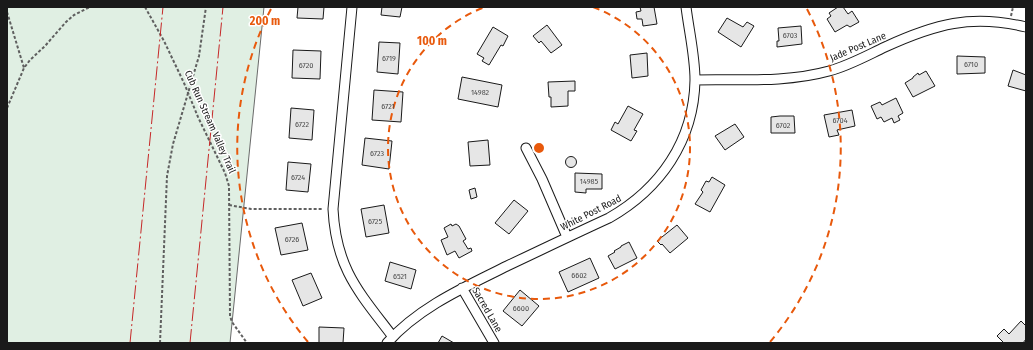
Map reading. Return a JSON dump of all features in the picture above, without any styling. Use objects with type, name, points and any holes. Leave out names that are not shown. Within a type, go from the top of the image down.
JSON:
[{"type":"street","name":"White Post Road","points":[[352,7],[333,209],[335,236],[338,250],[348,275],[390,340],[423,312],[462,288],[609,218],[624,209],[644,193],[661,175],[674,156],[684,135],[693,100],[695,80],[686,7]]},
{"type":"street","name":"Jade Post Lane","points":[[695,80],[781,78],[815,75],[846,65],[908,37],[930,29],[960,22],[994,21],[1026,27]]},
{"type":"street","points":[[526,148],[542,178],[567,237]]},
{"type":"street","name":"Sacred Lane","points":[[462,288],[494,343]]},
{"type":"path","points":[[7,108],[24,68],[30,60],[45,46],[66,22],[74,15],[90,7]]},
{"type":"path","name":"Cub Run Stream Valley Trail","points":[[144,7],[164,41],[184,83],[188,96],[225,173],[229,186],[230,316],[232,322],[247,343]]},
{"type":"path","points":[[160,343],[167,176],[173,144],[199,56],[206,7]]},
{"type":"path","points":[[7,12],[24,68]]},
{"type":"path","points":[[229,205],[251,209],[333,209]]},
{"type":"green space","points":[[7,7],[264,7],[230,343],[7,343]]},
{"type":"building","points":[[298,7],[324,7],[323,19],[297,18]]},
{"type":"building","points":[[382,7],[402,7],[400,17],[381,15]]},
{"type":"building","points":[[640,7],[654,7],[657,24],[643,26],[642,19],[637,19],[636,12],[641,11]]},
{"type":"building","points":[[838,7],[843,7],[848,14],[852,11],[859,22],[850,27],[847,25],[835,32],[827,19],[831,16],[829,13]]},
{"type":"building","points":[[727,18],[743,27],[747,22],[754,26],[741,47],[718,32]]},
{"type":"building","points":[[547,25],[562,45],[551,53],[541,41],[539,43],[533,36]]},
{"type":"building","points":[[801,26],[802,44],[777,47],[777,41],[779,41],[778,28]]},
{"type":"building","points":[[493,27],[508,36],[503,46],[501,45],[489,65],[482,61],[484,58],[477,54]]},
{"type":"building","points":[[379,42],[400,43],[398,74],[377,72]]},
{"type":"building","points":[[293,50],[321,51],[320,79],[292,78]]},
{"type":"building","points":[[647,53],[648,76],[632,78],[630,55]]},
{"type":"building","points":[[957,56],[985,57],[985,73],[957,74]]},
{"type":"building","points":[[1013,70],[1026,75],[1026,91],[1008,86]]},
{"type":"building","points":[[926,71],[935,86],[913,97],[905,83],[918,73],[919,75]]},
{"type":"building","points":[[462,77],[502,85],[498,107],[458,99]]},
{"type":"building","points":[[575,81],[575,91],[568,91],[568,106],[551,107],[548,82]]},
{"type":"building","points":[[374,90],[403,92],[401,122],[372,120]]},
{"type":"building","points":[[896,98],[903,113],[898,116],[900,120],[894,123],[892,118],[884,122],[881,117],[877,119],[871,106],[880,102],[882,105]]},
{"type":"building","points":[[628,106],[643,114],[634,130],[637,131],[631,141],[611,130],[615,122],[618,124]]},
{"type":"building","points":[[291,108],[314,110],[312,140],[289,138]]},
{"type":"building","points":[[852,110],[855,126],[837,130],[839,135],[829,137],[824,115]]},
{"type":"building","points":[[794,116],[795,133],[771,133],[771,117]]},
{"type":"building","points":[[735,124],[744,137],[725,150],[715,136]]},
{"type":"building","points":[[365,138],[392,141],[389,169],[362,165]]},
{"type":"building","points":[[488,140],[490,165],[470,166],[468,142]]},
{"type":"building","points":[[569,157],[573,157],[575,158],[575,166],[569,167],[566,164],[566,160]]},
{"type":"building","points":[[288,162],[311,164],[308,192],[286,190]]},
{"type":"building","points":[[575,173],[602,174],[602,189],[586,189],[586,193],[575,192]]},
{"type":"building","points":[[712,177],[725,185],[710,212],[695,204],[703,192],[701,190],[706,181],[709,182]]},
{"type":"building","points":[[475,188],[477,197],[471,199],[469,190]]},
{"type":"building","points":[[514,200],[528,211],[509,234],[495,223]]},
{"type":"building","points":[[384,205],[389,233],[366,237],[361,209]]},
{"type":"building","points":[[302,223],[308,250],[281,255],[275,228]]},
{"type":"building","points":[[451,224],[452,226],[456,224],[459,226],[466,239],[463,241],[468,249],[471,248],[472,251],[459,258],[455,251],[447,255],[441,240],[448,237],[444,228]]},
{"type":"building","points":[[677,225],[688,238],[670,253],[657,241]]},
{"type":"building","points":[[629,242],[637,258],[615,269],[608,256]]},
{"type":"building","points":[[590,258],[599,278],[568,292],[559,272]]},
{"type":"building","points":[[390,262],[416,270],[411,289],[385,281]]},
{"type":"building","points":[[311,273],[322,298],[303,306],[292,280]]},
{"type":"building","points":[[520,290],[539,306],[522,326],[503,311]]},
{"type":"building","points":[[1021,321],[1026,326],[1026,339],[1023,343],[1004,343],[997,336],[1004,329],[1009,334]]},
{"type":"building","points":[[319,327],[344,328],[343,343],[319,343]]},
{"type":"building","points":[[442,336],[454,343],[438,343]]},
{"type":"power","points":[[130,343],[163,7]]},
{"type":"power","points":[[190,343],[223,7]]}]
